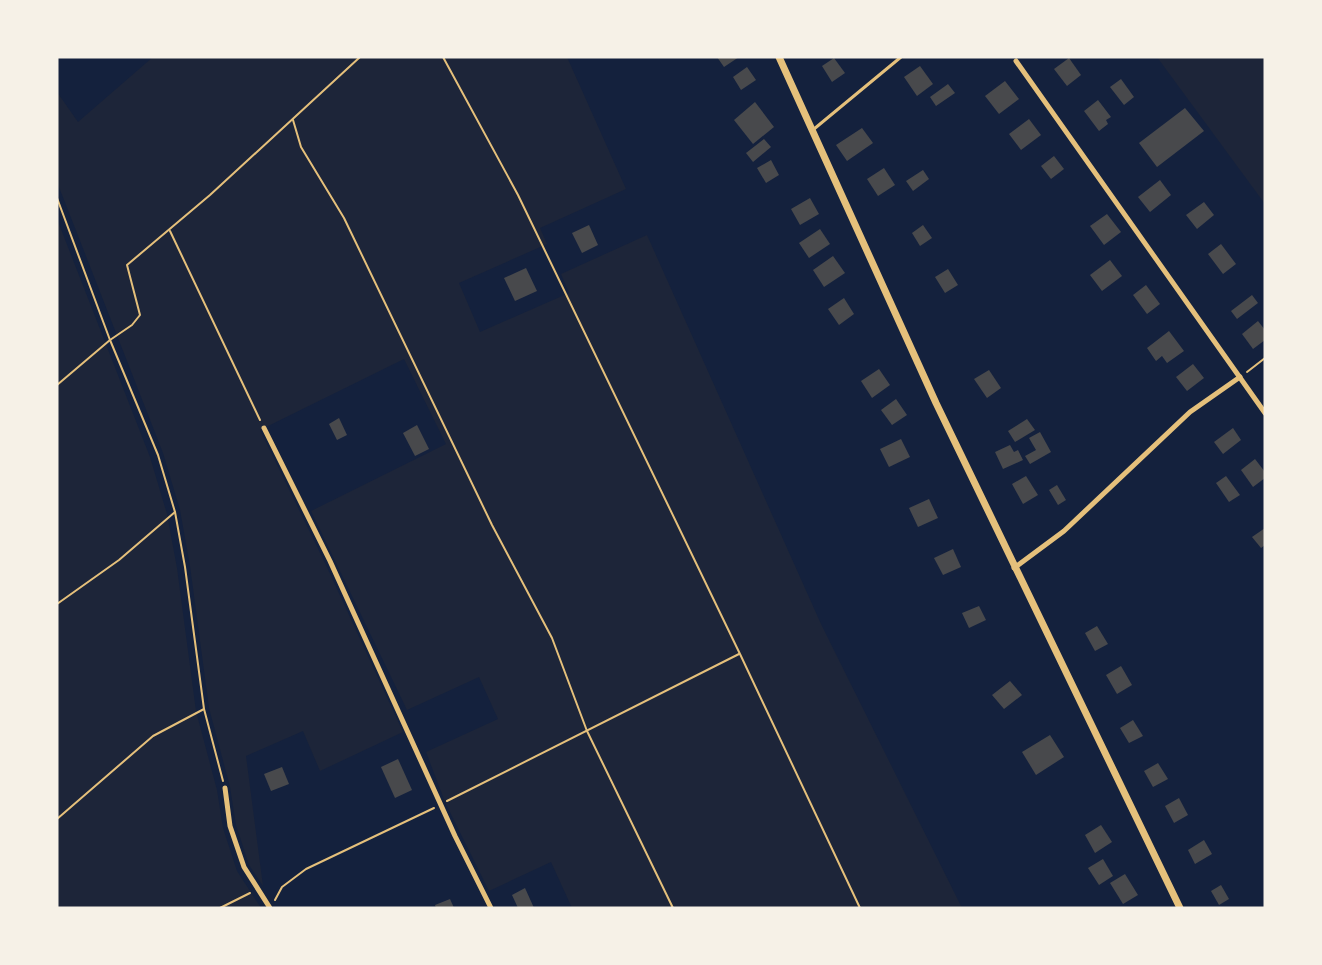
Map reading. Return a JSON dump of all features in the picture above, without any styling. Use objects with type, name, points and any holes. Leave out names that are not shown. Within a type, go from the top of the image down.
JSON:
[{"type":"street","points":[[779,57],[936,403],[1180,908]]},
{"type":"street","points":[[1016,61],[1265,413]]},
{"type":"street","points":[[1014,568],[1064,531],[1190,412],[1240,377]]},
{"type":"street","points":[[264,428],[330,561],[491,908]]},
{"type":"street","points":[[225,788],[230,826],[244,867],[271,908]]},
{"type":"lane","points":[[813,130],[900,57]]},
{"type":"path","points":[[57,385],[110,340],[132,325],[140,315],[127,265],[170,231],[360,57]]},
{"type":"path","points":[[443,57],[518,195],[860,908]]},
{"type":"path","points":[[292,120],[301,147],[344,218],[492,525],[552,638],[587,731],[673,908]]},
{"type":"path","points":[[57,198],[110,340],[158,455],[175,512],[185,567],[204,709],[225,788]]},
{"type":"path","points":[[170,231],[264,428]]},
{"type":"path","points":[[1240,377],[1265,358]]},
{"type":"path","points":[[57,604],[119,560],[175,512]]},
{"type":"path","points":[[271,908],[282,887],[306,869],[740,654]]},
{"type":"path","points":[[57,819],[153,736],[204,709]]},
{"type":"path","points":[[220,908],[258,889]]},
{"type":"shaded area","points":[[153,57],[567,57],[626,189],[540,228],[547,244],[459,283],[480,332],[569,293],[561,274],[647,235],[821,624],[962,908],[572,908],[551,862],[489,891],[445,802],[426,752],[498,719],[479,677],[407,710],[311,511],[446,444],[404,359],[260,430],[325,563],[403,732],[320,771],[303,731],[246,756],[263,886],[249,865],[236,825],[230,787],[209,708],[180,510],[163,453],[57,182],[57,92],[78,122]]},
{"type":"shaded area","points":[[1157,57],[1265,57],[1265,204]]},
{"type":"shaded area","points":[[57,219],[150,457],[167,514],[177,568],[196,711],[217,790],[223,828],[237,871],[261,908],[57,908]]},
{"type":"building","points":[[717,57],[739,57],[724,67]]},
{"type":"building","points":[[834,58],[845,73],[832,82],[822,66]]},
{"type":"building","points":[[1069,58],[1081,75],[1067,86],[1054,69]]},
{"type":"building","points":[[920,66],[933,84],[917,96],[904,77]]},
{"type":"building","points":[[747,67],[756,80],[741,90],[733,77]]},
{"type":"building","points":[[1121,79],[1134,97],[1124,105],[1110,87]]},
{"type":"building","points":[[1005,81],[1019,99],[999,114],[985,96]]},
{"type":"building","points":[[948,84],[955,93],[936,106],[930,97]]},
{"type":"building","points":[[1098,100],[1111,117],[1106,120],[1108,124],[1099,131],[1084,111]]},
{"type":"building","points":[[755,102],[774,127],[753,144],[734,120]]},
{"type":"building","points":[[1185,108],[1204,131],[1157,167],[1139,143]]},
{"type":"building","points":[[1029,119],[1041,135],[1021,150],[1009,134]]},
{"type":"building","points":[[862,128],[873,143],[847,161],[836,145]]},
{"type":"building","points":[[764,139],[771,147],[753,162],[746,153]]},
{"type":"building","points":[[1054,156],[1064,169],[1051,179],[1041,166]]},
{"type":"building","points":[[771,160],[779,175],[766,183],[757,168]]},
{"type":"building","points":[[884,168],[895,185],[878,196],[867,179]]},
{"type":"building","points":[[923,170],[929,179],[913,191],[906,181]]},
{"type":"building","points":[[1160,180],[1171,195],[1150,212],[1138,197]]},
{"type":"building","points":[[810,198],[819,214],[800,225],[791,209]]},
{"type":"building","points":[[1204,202],[1214,215],[1197,229],[1186,215]]},
{"type":"building","points":[[1107,214],[1121,232],[1104,245],[1090,226]]},
{"type":"building","points":[[589,225],[598,245],[582,253],[572,233]]},
{"type":"building","points":[[923,225],[932,238],[920,246],[912,233]]},
{"type":"building","points":[[820,229],[830,244],[809,258],[799,243]]},
{"type":"building","points":[[1221,244],[1236,264],[1223,274],[1208,254]]},
{"type":"building","points":[[833,256],[845,273],[824,287],[813,270]]},
{"type":"building","points":[[1110,260],[1122,276],[1102,291],[1090,275]]},
{"type":"building","points":[[526,268],[537,291],[515,301],[504,278]]},
{"type":"building","points":[[948,269],[958,285],[945,293],[935,277]]},
{"type":"building","points":[[1146,285],[1160,304],[1147,314],[1133,295]]},
{"type":"building","points":[[1252,295],[1258,303],[1237,319],[1231,311]]},
{"type":"building","points":[[844,298],[854,314],[839,325],[828,309]]},
{"type":"building","points":[[1258,321],[1265,330],[1265,340],[1253,349],[1242,334]]},
{"type":"building","points":[[1169,331],[1184,351],[1167,363],[1162,356],[1156,361],[1147,348]]},
{"type":"building","points":[[1193,364],[1204,378],[1187,391],[1176,377]]},
{"type":"building","points":[[879,369],[890,385],[872,398],[861,381]]},
{"type":"building","points":[[989,370],[1001,388],[987,398],[974,379]]},
{"type":"building","points":[[896,399],[907,415],[892,425],[881,410]]},
{"type":"building","points":[[339,418],[347,435],[337,440],[329,424]]},
{"type":"building","points":[[1027,419],[1035,430],[1015,442],[1008,431]]},
{"type":"building","points":[[417,425],[429,449],[415,456],[403,433]]},
{"type":"building","points":[[1233,428],[1241,440],[1223,454],[1214,442]]},
{"type":"building","points":[[1040,432],[1051,452],[1030,464],[1025,456],[1036,450],[1029,438]]},
{"type":"building","points":[[901,439],[910,457],[889,467],[880,449]]},
{"type":"building","points":[[1010,445],[1014,452],[1018,450],[1023,460],[1003,469],[995,452]]},
{"type":"building","points":[[1255,459],[1265,472],[1265,478],[1253,487],[1241,470]]},
{"type":"building","points":[[1026,476],[1038,495],[1023,504],[1012,484]]},
{"type":"building","points":[[1226,476],[1240,495],[1229,502],[1216,483]]},
{"type":"building","points":[[1057,485],[1066,500],[1058,505],[1049,490]]},
{"type":"building","points":[[929,499],[938,518],[918,527],[909,508]]},
{"type":"building","points":[[1265,528],[1265,545],[1261,548],[1252,537]]},
{"type":"building","points":[[953,549],[961,567],[943,575],[934,558]]},
{"type":"building","points":[[979,606],[986,620],[969,628],[962,613]]},
{"type":"building","points":[[1097,626],[1108,644],[1095,651],[1085,633]]},
{"type":"building","points":[[1121,666],[1132,685],[1117,694],[1106,675]]},
{"type":"building","points":[[1010,681],[1022,695],[1004,709],[992,695]]},
{"type":"building","points":[[1133,720],[1143,736],[1129,743],[1120,728]]},
{"type":"building","points":[[1050,735],[1064,757],[1036,775],[1022,752]]},
{"type":"building","points":[[398,759],[412,790],[395,798],[381,767]]},
{"type":"building","points":[[1158,763],[1168,779],[1153,787],[1144,771]]},
{"type":"building","points":[[282,767],[289,784],[271,791],[264,774]]},
{"type":"building","points":[[1179,798],[1188,815],[1174,823],[1165,806]]},
{"type":"building","points":[[1101,825],[1112,842],[1095,853],[1085,835]]},
{"type":"building","points":[[1204,840],[1212,854],[1195,864],[1188,850]]},
{"type":"building","points":[[1103,859],[1113,876],[1099,885],[1088,868]]},
{"type":"building","points":[[1125,874],[1138,895],[1123,904],[1110,883]]},
{"type":"building","points":[[1221,885],[1229,899],[1219,905],[1211,891]]},
{"type":"building","points":[[525,888],[534,908],[518,908],[512,895]]},
{"type":"building","points":[[450,899],[454,908],[436,908],[435,905]]}]
